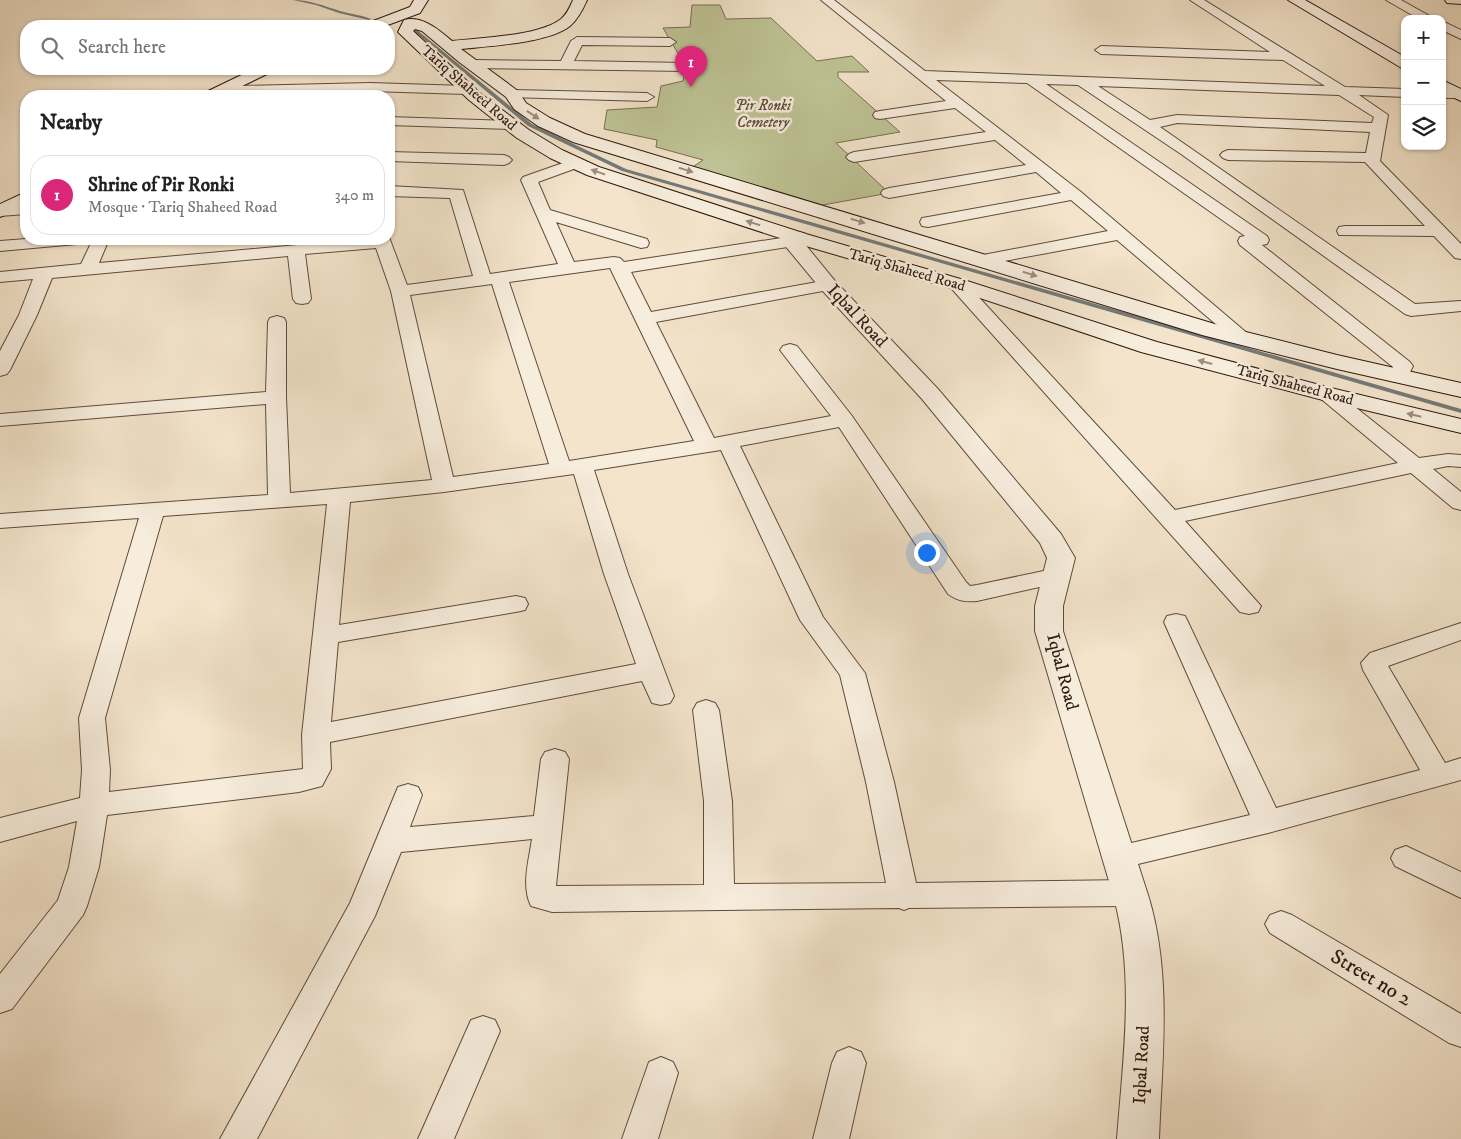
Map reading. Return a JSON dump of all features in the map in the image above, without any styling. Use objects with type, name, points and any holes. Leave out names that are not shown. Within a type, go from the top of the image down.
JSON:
[{"type":"main road","points":[[395,23],[406,21],[421,0]]},
{"type":"main road","points":[[449,46],[522,37],[545,32],[562,25],[573,16],[580,0]]},
{"type":"main road","points":[[1295,0],[1401,62]]},
{"type":"main road","points":[[1452,0],[1461,0]]},
{"type":"main road","name":"Tariq Shaheed Road","points":[[1461,390],[1245,339],[580,138],[544,122],[520,106],[512,94],[428,28],[406,21],[405,32],[466,90],[510,125],[556,154],[594,171],[799,238],[957,284],[1149,347],[1326,394],[1461,426]]},
{"type":"main road","points":[[222,90],[254,75]]},
{"type":"main road","points":[[238,90],[268,75]]},
{"type":"main road","points":[[0,208],[20,193]]},
{"type":"main road","points":[[0,208],[20,200]]},
{"type":"main road","points":[[799,238],[833,215]]},
{"type":"main road","name":"Iqbal Road","points":[[799,238],[794,244],[828,285],[930,394],[1052,540],[1061,558],[1049,606],[1049,631],[1117,857],[1130,893],[1141,941],[1144,1012],[1138,1139]]},
{"type":"street","points":[[827,0],[1076,196],[1245,339]]},
{"type":"street","points":[[1196,0],[1381,115],[1372,162],[1461,254]]},
{"type":"street","points":[[1392,0],[1421,15]]},
{"type":"street","points":[[1446,27],[1461,35]]},
{"type":"street","points":[[566,65],[577,41],[670,42]]},
{"type":"street","points":[[1100,50],[1286,56]]},
{"type":"street","points":[[472,64],[686,67]]},
{"type":"street","points":[[922,75],[1401,93]]},
{"type":"street","points":[[1030,80],[1261,240],[1246,241],[1403,366],[1399,376]]},
{"type":"street","points":[[1083,82],[1148,125],[1410,310],[1461,306]]},
{"type":"street","points":[[301,90],[370,87],[466,90]]},
{"type":"street","points":[[512,94],[647,97]]},
{"type":"street","points":[[880,115],[958,103]]},
{"type":"street","points":[[1148,125],[1177,119],[1378,128]]},
{"type":"street","points":[[395,121],[510,125]]},
{"type":"street","points":[[854,157],[998,135]]},
{"type":"street","points":[[1228,155],[1372,158]]},
{"type":"street","points":[[395,156],[504,160]]},
{"type":"street","points":[[568,268],[530,180],[577,163]]},
{"type":"street","points":[[889,192],[1039,167]]},
{"type":"street","points":[[395,190],[457,193],[491,279],[616,574],[661,696]]},
{"type":"street","points":[[928,222],[1076,196]]},
{"type":"street","points":[[0,208],[20,209]]},
{"type":"street","points":[[544,213],[641,243]]},
{"type":"street","points":[[1345,231],[1438,231]]},
{"type":"street","points":[[983,260],[1121,234]]},
{"type":"street","points":[[620,268],[799,238]]},
{"type":"street","points":[[0,246],[20,244]]},
{"type":"street","points":[[88,268],[98,245]]},
{"type":"street","points":[[0,276],[348,245]]},
{"type":"street","points":[[384,245],[400,291],[444,484]]},
{"type":"street","points":[[296,251],[302,299]]},
{"type":"street","points":[[400,291],[614,262],[620,268],[646,318],[718,444],[812,620],[852,673],[880,782],[904,896]]},
{"type":"street","points":[[2,361],[28,315],[45,272]]},
{"type":"street","points":[[957,284],[1249,606]]},
{"type":"street","points":[[646,318],[828,285]]},
{"type":"street","points":[[277,322],[278,500]]},
{"type":"street","points":[[790,350],[845,420],[958,588],[965,594],[1058,576]]},
{"type":"street","points":[[1326,394],[1461,503]]},
{"type":"street","points":[[0,420],[276,398]]},
{"type":"street","points":[[0,521],[339,496],[444,484],[571,468],[718,444],[845,420]]},
{"type":"street","points":[[1169,518],[1413,466],[1448,460],[1461,460]]},
{"type":"street","points":[[0,830],[94,804],[312,778],[317,769],[316,735],[339,496]]},
{"type":"street","points":[[0,999],[72,906],[84,867],[94,804],[96,770],[92,718],[153,510]]},
{"type":"street","points":[[327,635],[516,604]]},
{"type":"street","points":[[1176,622],[1268,822]]},
{"type":"street","points":[[1117,857],[1268,822],[1449,772],[1376,670],[1374,663],[1379,658],[1461,631]]},
{"type":"street","points":[[316,735],[652,670]]},
{"type":"street","points":[[706,710],[718,800],[718,898]]},
{"type":"street","points":[[555,759],[542,897],[552,899],[718,898],[1130,893]]},
{"type":"street","points":[[238,1139],[364,907],[408,795]]},
{"type":"street","points":[[389,841],[548,826]]},
{"type":"street","points":[[1406,858],[1461,886]]},
{"type":"street","name":"Street no 2","points":[[1281,924],[1461,1032]]},
{"type":"street","points":[[436,1139],[483,1031]]},
{"type":"street","points":[[831,1139],[849,1063]]},
{"type":"street","points":[[640,1139],[661,1072]]},
{"type":"green space","name":"Pir Ronki Cemetery","points":[[692,5],[720,5],[726,19],[771,18],[817,61],[852,56],[869,72],[838,72],[838,77],[900,132],[836,143],[889,193],[812,207],[688,170],[703,160],[656,147],[657,140],[604,129],[607,110],[657,107],[661,86],[683,81],[686,67],[663,28],[690,27]]},
{"type":"waterway","points":[[295,0],[317,4],[369,19]]},
{"type":"waterway","points":[[416,31],[530,125],[624,170],[1461,411]]},
{"type":"place","name":"Shrine of Pir Ronki","points":[[691,87]]}]
